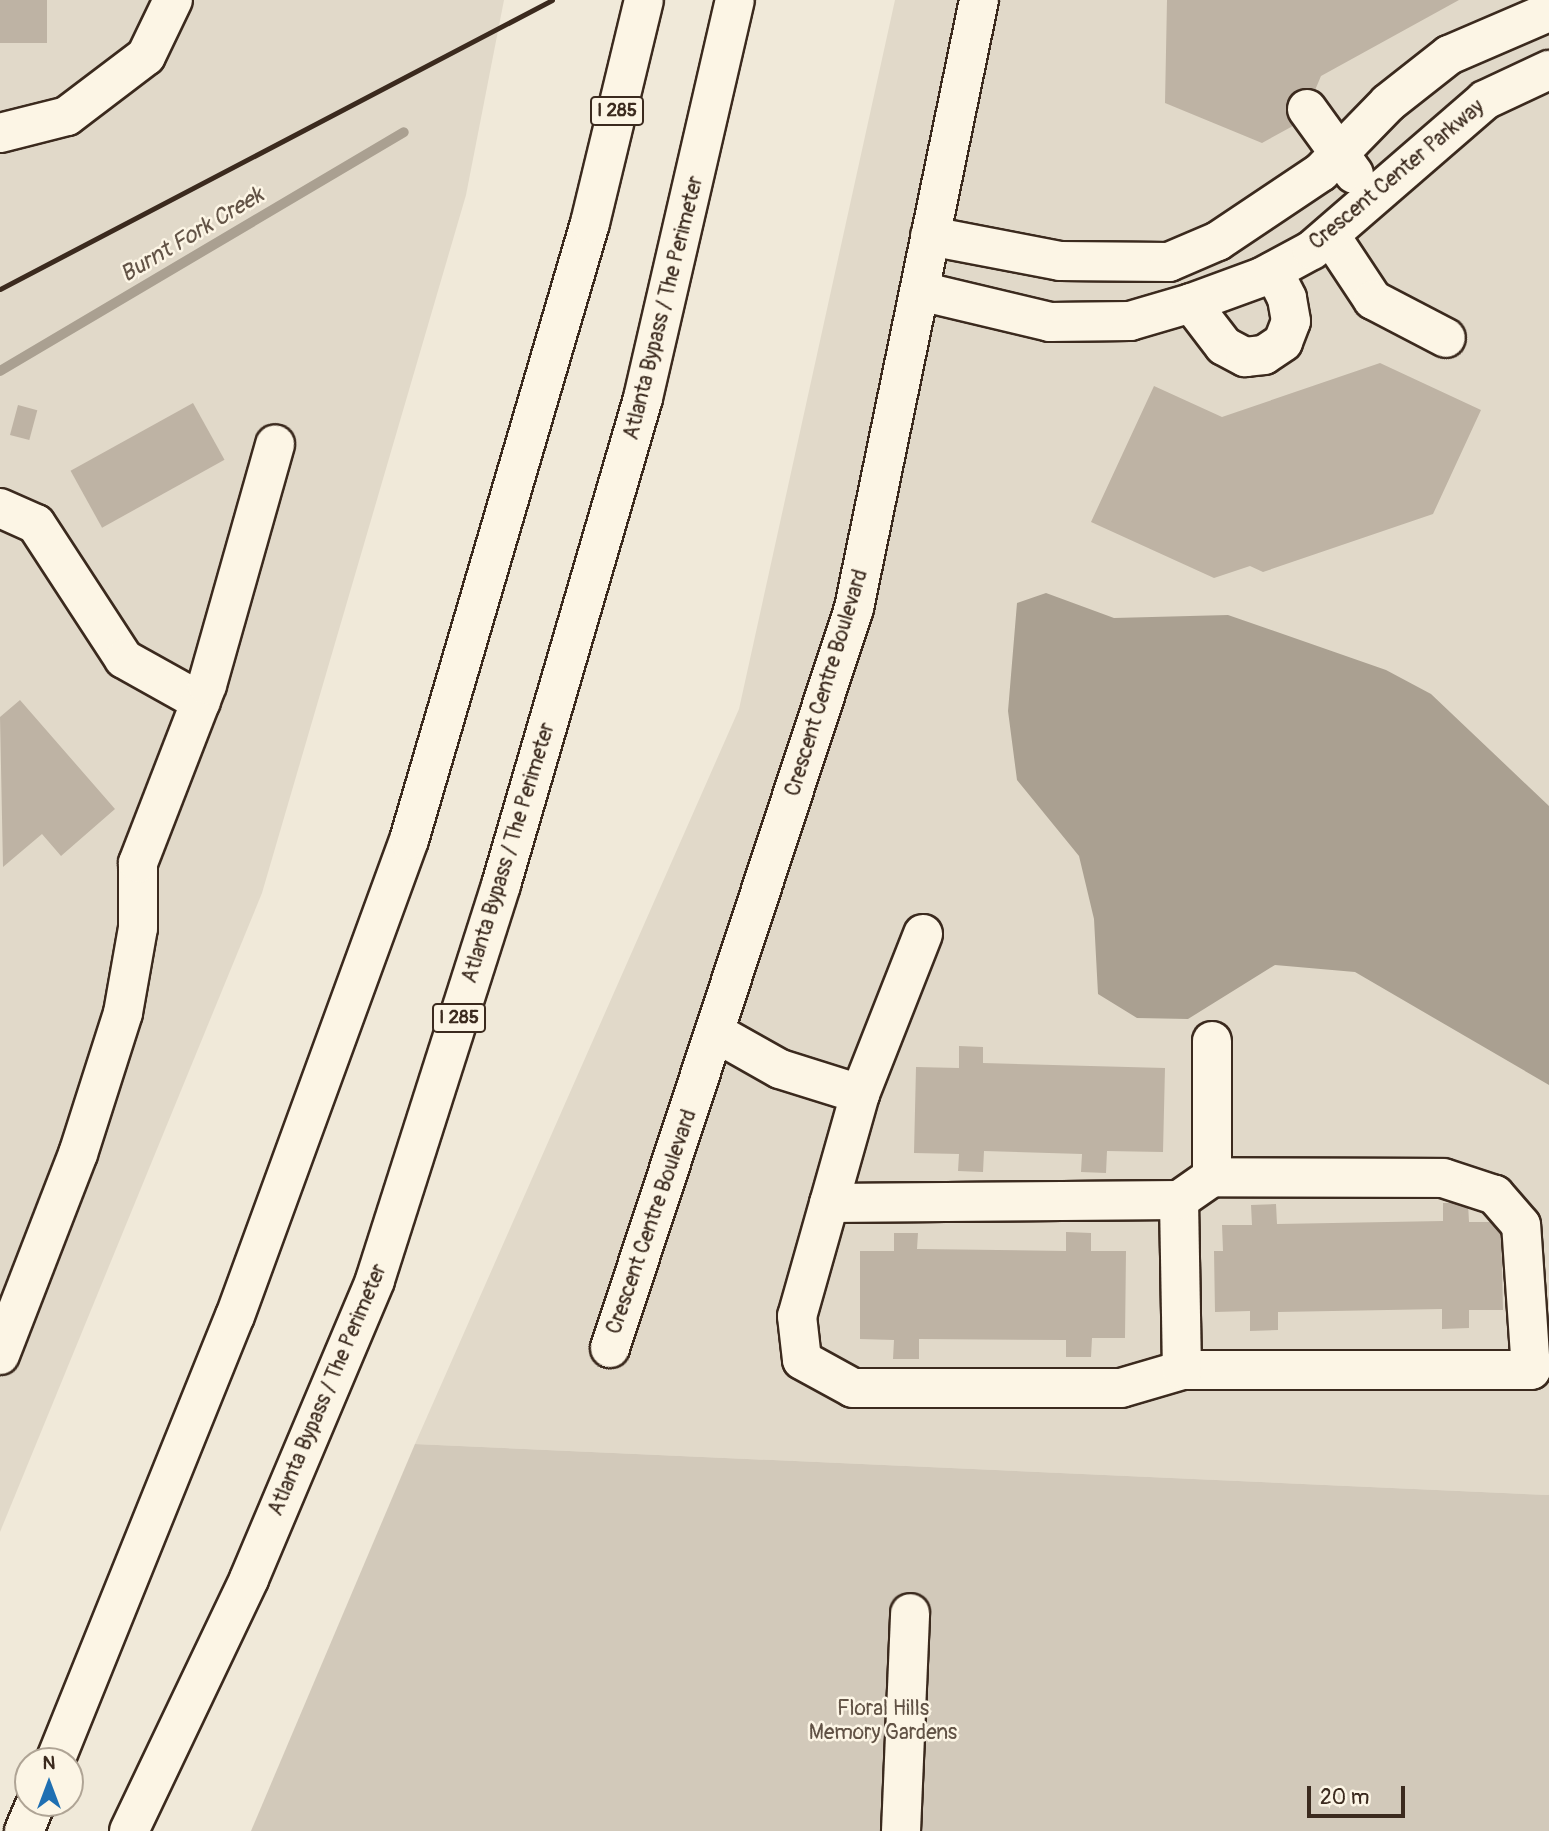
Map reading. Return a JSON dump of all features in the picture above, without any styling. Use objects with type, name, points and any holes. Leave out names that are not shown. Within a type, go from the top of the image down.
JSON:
[{"type":"main road","points":[[0,133],[67,116],[146,56],[173,0]]},
{"type":"main road","name":"I 285","points":[[61,1747],[236,1316],[409,840],[590,223],[644,0]]},
{"type":"main road","name":"Atlanta Bypass / The Perimeter","points":[[129,1831],[249,1579],[376,1280],[501,885],[643,398],[698,172],[735,0]]},
{"type":"main road","name":"Crescent Centre Boulevard","points":[[610,1348],[854,608],[979,0]]},
{"type":"main road","points":[[930,236],[1060,261],[1169,262],[1218,241],[1321,172],[1388,103],[1449,55],[1485,36],[1549,12]]},
{"type":"main road","name":"Crescent Center Parkway","points":[[920,291],[1050,322],[1130,321],[1191,303],[1273,271],[1330,235],[1485,100],[1549,70]]},
{"type":"main road","points":[[1307,109],[1373,197]]},
{"type":"main road","points":[[1330,235],[1373,300],[1447,338]]},
{"type":"main road","points":[[1191,303],[1224,346],[1245,357],[1264,355],[1283,342],[1291,321],[1287,298],[1273,271]]},
{"type":"main road","points":[[0,1355],[78,1154],[123,1013],[138,928],[138,863],[201,702],[275,444]]},
{"type":"main road","points":[[0,508],[36,524],[124,659],[201,702]]},
{"type":"main road","points":[[829,1203],[1179,1199],[1212,1177],[1443,1178],[1495,1195],[1521,1225],[1531,1370],[1182,1370],[1121,1388],[853,1388],[802,1360],[797,1316],[829,1203],[860,1094],[923,933]]},
{"type":"main road","points":[[716,1033],[780,1069],[860,1094]]},
{"type":"main road","points":[[1212,1041],[1212,1177]]},
{"type":"main road","points":[[1179,1199],[1182,1370]]},
{"type":"main road","points":[[901,1831],[910,1613]]},
{"type":"shaded area","points":[[0,0],[504,0],[466,195],[262,893],[0,1532]]},
{"type":"shaded area","points":[[895,0],[1549,0],[1549,1495],[415,1444],[739,709]]},
{"type":"shaded area","points":[[1046,593],[1114,618],[1228,615],[1386,670],[1431,694],[1549,806],[1549,1085],[1355,972],[1275,965],[1188,1019],[1137,1018],[1098,994],[1094,919],[1079,856],[1017,780],[1008,711],[1017,603]]},
{"type":"green space","name":"Floral Hills Memory Gardens","points":[[415,1444],[1549,1495],[1549,1831],[251,1831]]},
{"type":"building","points":[[0,0],[47,0],[47,43],[0,43]]},
{"type":"building","points":[[1167,0],[1459,0],[1321,76],[1302,121],[1262,143],[1165,103]]},
{"type":"building","points":[[1380,363],[1481,410],[1433,514],[1263,572],[1250,566],[1214,578],[1091,522],[1154,386],[1222,417]]},
{"type":"building","points":[[193,403],[225,460],[102,528],[71,471]]},
{"type":"building","points":[[18,405],[37,410],[29,440],[10,435]]},
{"type":"building","points":[[20,700],[115,809],[61,856],[42,834],[3,867],[0,717]]},
{"type":"building","points":[[959,1046],[983,1047],[983,1063],[1165,1068],[1163,1152],[1107,1151],[1106,1173],[1081,1172],[1082,1154],[984,1151],[983,1172],[958,1171],[959,1154],[914,1153],[916,1067],[959,1068]]},
{"type":"building","points":[[1443,1203],[1468,1203],[1469,1222],[1501,1222],[1503,1310],[1469,1310],[1469,1328],[1442,1329],[1442,1309],[1278,1312],[1278,1330],[1250,1331],[1250,1311],[1215,1312],[1214,1251],[1223,1251],[1222,1225],[1252,1225],[1251,1205],[1276,1204],[1277,1224],[1443,1221]]},
{"type":"building","points":[[1066,1232],[1091,1233],[1091,1251],[1126,1251],[1125,1338],[1092,1338],[1091,1357],[1066,1357],[1066,1340],[919,1339],[919,1359],[893,1359],[894,1340],[860,1339],[860,1251],[894,1251],[894,1233],[918,1233],[917,1249],[1066,1251]]},
{"type":"waterway","name":"Burnt Fork Creek","points":[[0,371],[404,132]]},
{"type":"railway","points":[[0,289],[552,0]]}]
